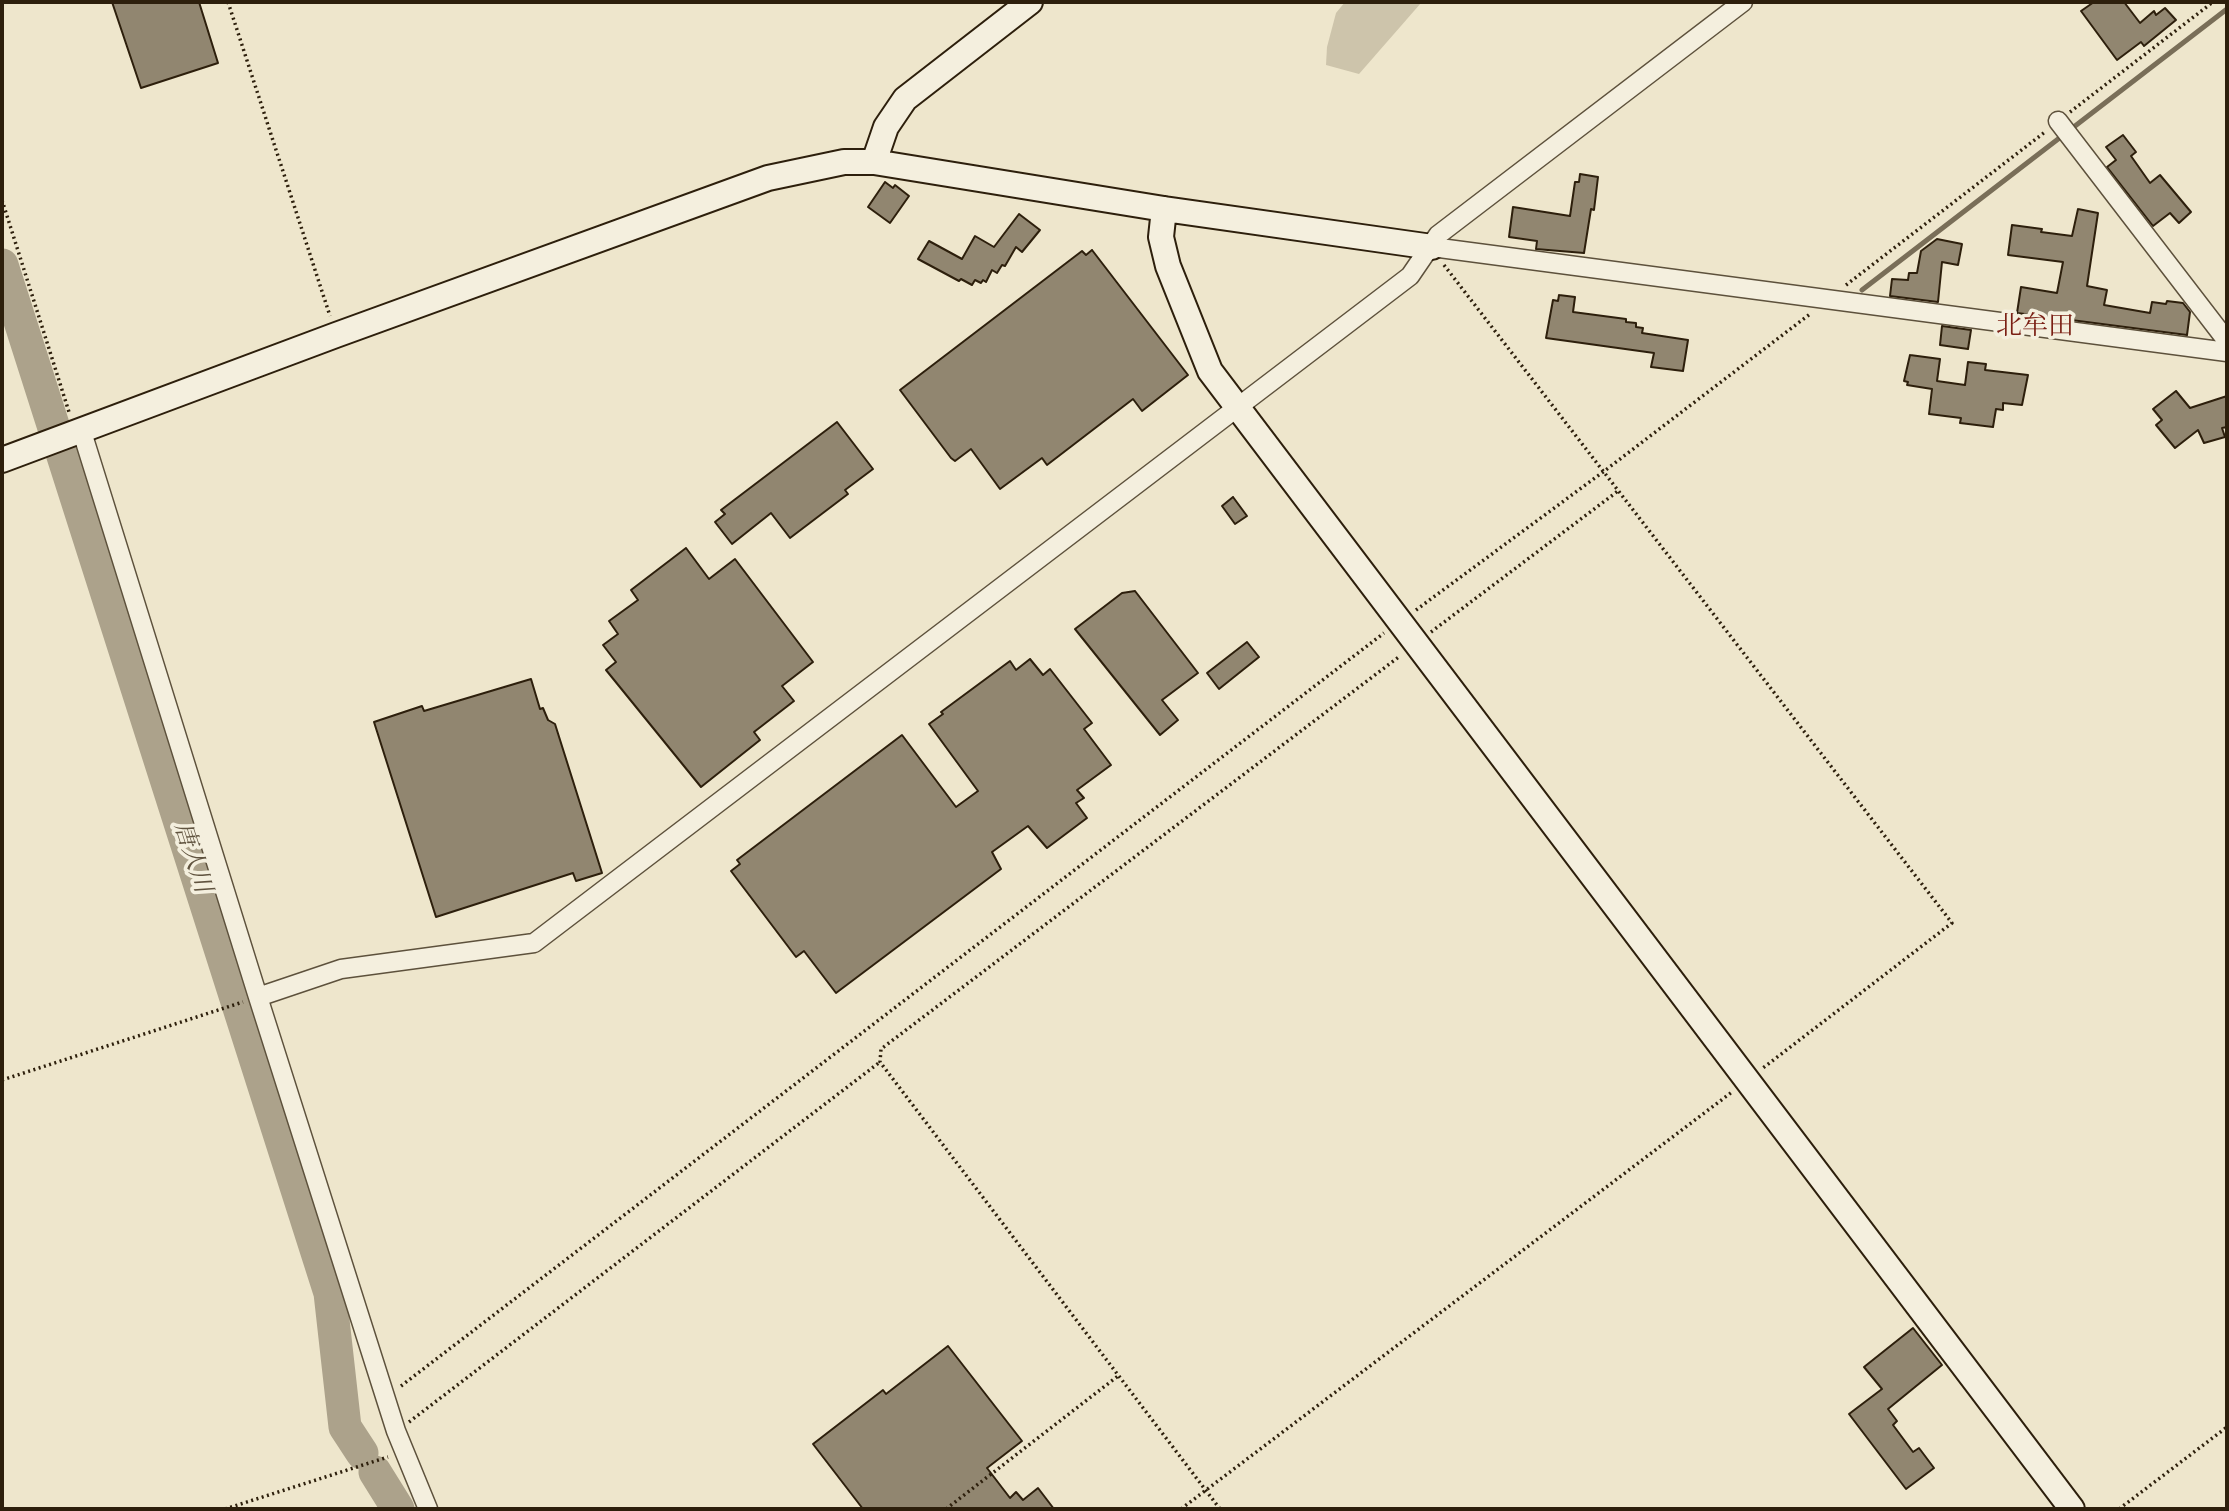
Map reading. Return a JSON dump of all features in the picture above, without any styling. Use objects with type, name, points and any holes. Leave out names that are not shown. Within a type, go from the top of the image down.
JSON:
[{"type":"street","points":[[874,162],[886,127],[905,99],[1030,2]]},
{"type":"street","points":[[258,997],[341,969],[534,943],[1410,276],[1438,235],[1743,2]]},
{"type":"street","points":[[2063,127],[2227,341]]},
{"type":"street","points":[[2,460],[768,178],[844,162],[874,162],[1164,209],[1432,247],[2227,352]]},
{"type":"street","points":[[1164,209],[1161,237],[1168,265],[1210,371],[2072,1509]]},
{"type":"street","points":[[69,436],[258,997],[403,1452],[428,1509]]},
{"type":"path","points":[[228,2],[336,335]]},
{"type":"path","points":[[386,1398],[429,1362],[1400,621],[1603,472],[1828,299],[2063,127],[2213,2]]},
{"type":"path","points":[[2,200],[69,436]]},
{"type":"path","points":[[1181,1509],[1952,923],[1457,284],[1432,247]]},
{"type":"path","points":[[1220,1509],[880,1062],[881,1049],[1619,491]]},
{"type":"path","points":[[2,1080],[229,1006]]},
{"type":"path","points":[[396,1431],[880,1062]]},
{"type":"path","points":[[946,1509],[1118,1376]]},
{"type":"path","points":[[2119,1509],[2227,1427]]},
{"type":"path","points":[[225,1509],[403,1452]]},
{"type":"shaded area","points":[[1345,2],[1421,3],[1359,74],[1326,65],[1327,47],[1336,13]]},
{"type":"building","points":[[112,2],[199,2],[218,63],[141,88]]},
{"type":"building","points":[[2094,2],[2124,2],[2140,23],[2154,11],[2156,15],[2165,8],[2176,20],[2144,46],[2141,42],[2117,60],[2081,11]]},
{"type":"building","points":[[2123,135],[2136,152],[2131,156],[2150,183],[2160,175],[2191,212],[2179,223],[2170,213],[2153,226],[2107,167],[2116,160],[2106,147]]},
{"type":"building","points":[[1580,174],[1598,177],[1584,253],[1536,249],[1537,241],[1509,237],[1513,207],[1570,216],[1575,182],[1579,182]]},
{"type":"building","points":[[885,182],[893,188],[895,185],[909,196],[890,223],[868,207]]},
{"type":"building","points":[[2078,209],[2098,213],[2087,286],[2107,290],[2104,305],[2150,313],[2152,302],[2183,303],[2190,312],[2187,335],[2017,313],[2021,287],[2057,293],[2063,262],[2008,255],[2012,225],[2072,236]]},
{"type":"building","points":[[1019,214],[1040,230],[1022,252],[1016,247],[1005,266],[1002,265],[997,273],[992,270],[986,282],[975,280],[972,285],[961,279],[959,281],[918,259],[929,241],[962,259],[975,236],[994,247]]},
{"type":"building","points":[[1937,239],[1962,244],[1958,265],[1942,262],[1938,302],[1890,296],[1892,279],[1908,280],[1909,273],[1917,273],[1921,251]]},
{"type":"building","points":[[1092,250],[1188,375],[1142,411],[1133,399],[1047,465],[1042,458],[1000,489],[971,449],[955,461],[951,458],[900,390],[1082,251],[1086,255]]},
{"type":"building","points":[[1559,295],[1575,297],[1573,312],[1626,319],[1626,322],[1636,323],[1636,327],[1643,328],[1642,333],[1688,340],[1683,371],[1651,367],[1654,353],[1546,338],[1553,300],[1558,301]]},
{"type":"building","points":[[1942,326],[1971,330],[1968,349],[1940,345]]},
{"type":"building","points":[[1910,355],[1940,359],[1937,381],[1965,385],[1968,362],[1986,364],[1985,370],[2028,375],[2022,405],[2003,403],[2003,410],[1996,409],[1993,427],[1960,423],[1961,418],[1929,414],[1932,389],[1907,385],[1908,382],[1904,381]]},
{"type":"building","points":[[2176,391],[2190,408],[2227,396],[2227,427],[2222,428],[2225,437],[2204,443],[2198,430],[2175,448],[2156,425],[2162,420],[2153,409]]},
{"type":"building","points":[[837,422],[873,469],[845,490],[848,494],[790,538],[771,513],[732,544],[715,522],[725,514],[721,510]]},
{"type":"building","points":[[1233,497],[1247,516],[1235,524],[1222,506]]},
{"type":"building","points":[[686,548],[709,579],[735,559],[813,662],[782,686],[794,701],[754,732],[760,740],[701,787],[606,670],[616,662],[603,645],[618,634],[609,621],[638,600],[631,590]]},
{"type":"building","points":[[1135,591],[1198,673],[1162,700],[1178,720],[1160,735],[1075,629],[1122,593]]},
{"type":"building","points":[[1247,642],[1259,657],[1219,689],[1207,673]]},
{"type":"building","points":[[1030,659],[1043,675],[1050,669],[1092,723],[1084,729],[1111,765],[1077,790],[1084,798],[1076,803],[1087,818],[1047,848],[1028,826],[992,852],[1001,869],[836,993],[804,951],[796,957],[731,871],[740,864],[737,860],[902,735],[956,807],[978,791],[929,724],[943,714],[941,712],[1010,661],[1016,670]]},
{"type":"building","points":[[531,679],[540,709],[543,708],[548,720],[555,724],[602,873],[576,881],[573,873],[436,917],[374,722],[422,706],[424,711]]},
{"type":"building","points":[[1913,1328],[1942,1365],[1888,1409],[1897,1421],[1893,1425],[1913,1452],[1919,1448],[1934,1468],[1906,1489],[1849,1414],[1882,1389],[1864,1367]]},
{"type":"building","points":[[948,1346],[1022,1441],[987,1468],[1010,1498],[1016,1492],[1023,1500],[1038,1488],[1054,1509],[863,1509],[813,1444],[883,1390],[886,1394]]},
{"type":"waterway","points":[[1862,290],[2227,9]]},
{"type":"waterway","name":"唐人川","points":[[2,265],[330,1293],[345,1427],[362,1453]]},
{"type":"waterway","name":"唐人川","points":[[375,1472],[398,1509]]},
{"type":"district","name":"北牟田","points":[[2035,328]]}]
